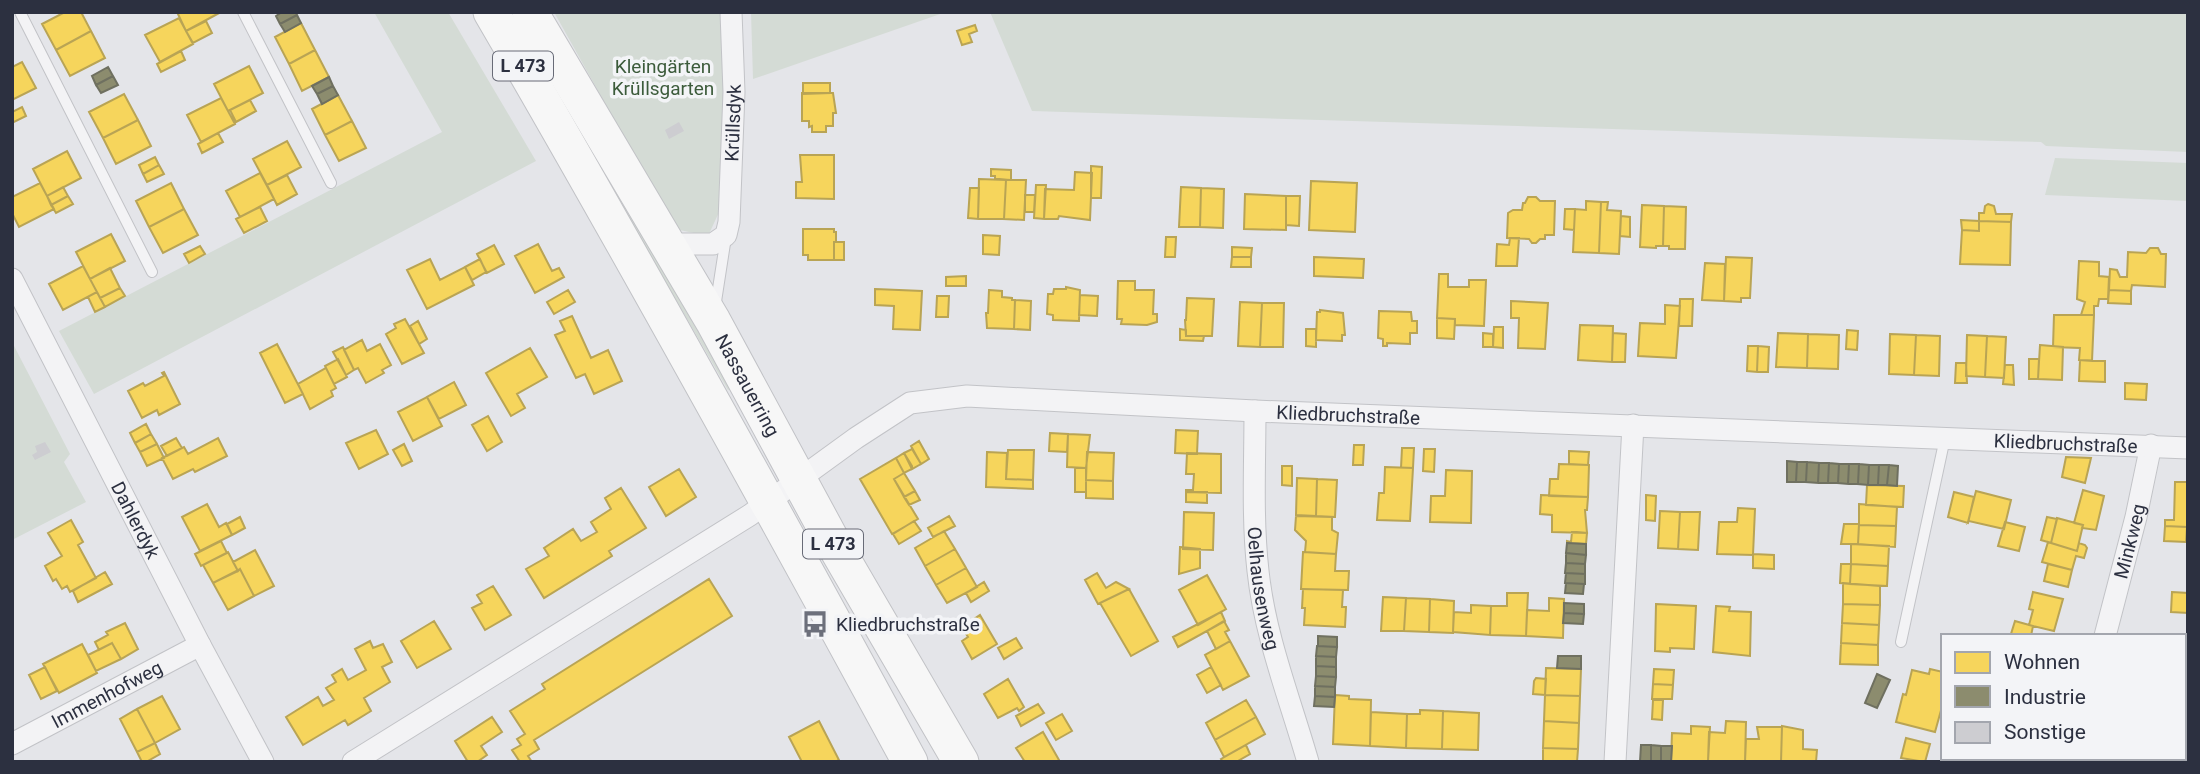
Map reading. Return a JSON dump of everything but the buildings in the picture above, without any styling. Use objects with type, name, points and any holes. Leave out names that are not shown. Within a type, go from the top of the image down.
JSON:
[{"type":"main road","name":"Nassauerring","points":[[491,12],[769,502],[910,762]]},
{"type":"main road","name":"Nassauerring","points":[[530,12],[713,321],[831,539],[961,762]]},
{"type":"street","name":"Krüllsdyk","points":[[726,235],[729,222],[734,92],[731,12]]},
{"type":"street","points":[[665,240],[676,244],[713,244],[726,235]]},
{"type":"street","name":"Dahlerdyk","points":[[12,279],[262,762]]},
{"type":"street","name":"Kliedbruchstraße","points":[[353,762],[769,502],[856,438],[910,404],[967,396],[1255,411],[2188,448]]},
{"type":"street","name":"Oelhausenweg","points":[[1255,411],[1254,508],[1258,572],[1269,635],[1308,762]]},
{"type":"street","points":[[1615,762],[1633,425]]},
{"type":"street","name":"Minkweg","points":[[2106,634],[2136,517],[2151,445]]},
{"type":"street","name":"Immenhofweg","points":[[12,744],[200,645]]},
{"type":"lane","points":[[20,12],[152,272]]},
{"type":"lane","points":[[243,12],[331,183]]},
{"type":"lane","name":"Krüllsdyk","points":[[713,321],[726,235]]},
{"type":"lane","points":[[1901,642],[1945,438]]},
{"type":"green space","points":[[374,12],[448,12],[536,161],[94,394],[59,331],[442,132]]},
{"type":"green space","points":[[502,12],[518,12],[733,387],[728,390],[604,175]]},
{"type":"green space","name":"Kleingärten Krüllsgarten","points":[[554,12],[720,12],[726,73],[721,208],[708,236],[675,229]]},
{"type":"green space","points":[[751,12],[946,12],[753,79]]},
{"type":"green space","points":[[990,12],[2188,12],[2188,152],[2046,146],[2041,142],[1032,111]]},
{"type":"green space","points":[[2055,158],[2188,163],[2188,201],[2045,195]]},
{"type":"green space","points":[[12,342],[70,454],[64,462],[86,502],[12,540]]},
{"type":"place","name":"Kliedbruchstraße","points":[[815,624]]}]
